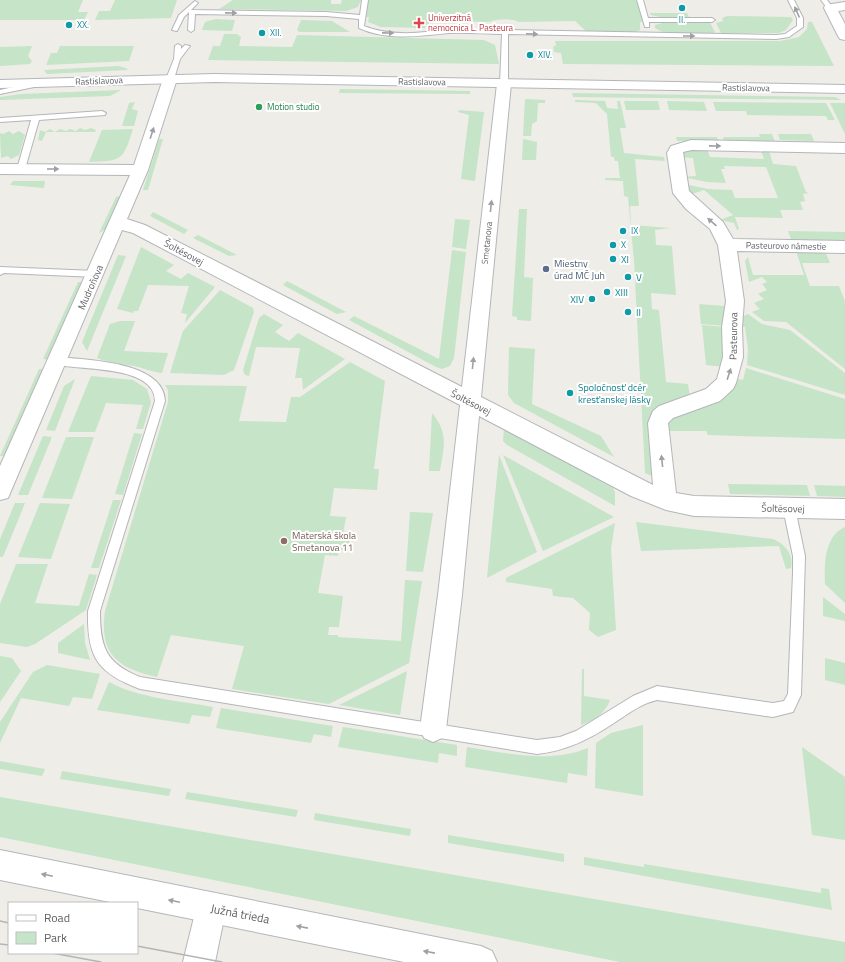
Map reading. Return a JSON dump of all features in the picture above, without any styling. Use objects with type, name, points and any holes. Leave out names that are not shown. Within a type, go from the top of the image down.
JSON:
[{"type":"street","points":[[827,4],[845,6]]},
{"type":"street","points":[[827,4],[845,36]]},
{"type":"street","name":"Rastislavova","points":[[0,84],[214,78],[845,90]]},
{"type":"street","name":"Mudroňova","points":[[0,488],[96,274],[140,170],[170,79]]},
{"type":"street","name":"Smetanova","points":[[433,730],[504,84]]},
{"type":"street","name":"Pasteurova","points":[[666,500],[658,423],[660,417],[666,412],[713,395],[720,391],[726,383],[733,362],[732,327],[735,301],[727,245],[717,226],[692,205],[681,193],[675,153],[677,149],[691,145],[845,148]]},
{"type":"street","points":[[0,169],[140,170]]},
{"type":"street","name":"Šoltésovej","points":[[117,224],[128,225],[139,229],[639,489],[666,500],[694,506],[845,509]]},
{"type":"street","name":"Pasteurovo námestie","points":[[727,245],[845,247]]},
{"type":"street","name":"Južná trieda","points":[[0,865],[481,962]]},
{"type":"street","points":[[198,962],[210,908]]},
{"type":"lane","points":[[365,0],[361,27],[373,33],[436,34],[450,31],[650,36],[786,36],[796,31],[800,27],[801,22],[791,0]]},
{"type":"lane","points":[[640,0],[650,36]]},
{"type":"lane","points":[[196,2],[192,12],[179,30],[181,16],[196,2]]},
{"type":"lane","points":[[192,12],[326,14],[362,17]]},
{"type":"lane","points":[[191,30],[192,12]]},
{"type":"lane","points":[[645,20],[712,20]]},
{"type":"lane","points":[[504,84],[505,33]]},
{"type":"lane","points":[[170,46],[177,59]]},
{"type":"lane","points":[[170,79],[177,59],[178,46]]},
{"type":"lane","points":[[177,59],[187,46]]},
{"type":"lane","points":[[0,92],[44,82]]},
{"type":"lane","points":[[0,120],[102,113]]},
{"type":"lane","points":[[21,169],[36,117]]},
{"type":"lane","points":[[0,272],[1,270],[96,274]]},
{"type":"lane","points":[[57,361],[103,367],[141,376],[157,387],[160,394],[160,401],[94,611],[95,641],[109,668],[122,677],[140,683],[537,747],[553,746],[571,741],[591,731],[631,703],[646,695],[657,693],[773,710],[788,707],[794,695],[799,573],[798,556],[789,508]]},
{"type":"green space","points":[[0,0],[83,0],[78,12],[88,12],[84,20],[0,20]]},
{"type":"green space","points":[[115,0],[177,0],[171,18],[95,20],[99,11],[110,11]]},
{"type":"green space","points":[[233,0],[331,0],[331,4],[341,4],[342,0],[361,0],[358,7],[346,11],[219,9]]},
{"type":"green space","points":[[365,0],[640,0],[646,22],[640,22],[640,30],[631,33],[587,32],[575,21],[519,22],[504,19],[489,22],[451,21],[449,19],[432,18],[433,21],[426,25],[425,28],[381,27],[368,22],[369,17],[362,17]]},
{"type":"green space","points":[[650,13],[687,13],[689,17],[660,17],[651,15]]},
{"type":"green space","points":[[727,16],[791,17],[793,20],[786,30],[779,33],[721,33],[716,23],[723,21],[722,18]]},
{"type":"green space","points":[[216,19],[235,20],[232,31],[202,30],[205,22]]},
{"type":"green space","points":[[301,20],[332,21],[350,32],[299,32],[297,30]]},
{"type":"green space","points":[[709,21],[715,32],[713,33],[675,34],[660,31],[655,28],[655,25],[666,22]]},
{"type":"green space","points":[[808,22],[812,22],[834,66],[563,64],[561,53],[554,52],[553,47],[556,45],[555,41],[780,41],[799,37],[807,29]]},
{"type":"green space","points":[[224,34],[237,34],[241,37],[239,46],[292,47],[297,35],[484,40],[495,45],[499,64],[208,60],[213,46],[220,46]]},
{"type":"green space","points":[[32,46],[28,56],[32,61],[30,64],[0,66],[0,47]]},
{"type":"green space","points":[[60,46],[134,46],[129,61],[46,65],[51,53],[57,53]]},
{"type":"green space","points":[[118,66],[128,70],[47,74],[44,70]]},
{"type":"green space","points":[[340,89],[470,91],[470,94],[339,93]]},
{"type":"green space","points":[[121,90],[110,96],[0,100],[0,97],[21,94]]},
{"type":"green space","points":[[572,93],[835,97],[841,100],[573,97]]},
{"type":"green space","points":[[525,99],[545,100],[545,103],[538,103],[537,121],[532,124],[531,136],[523,136]]},
{"type":"green space","points":[[575,100],[605,101],[607,108],[618,109],[617,101],[620,101],[626,128],[620,128],[624,153],[664,157],[665,161],[635,159],[639,206],[630,206],[631,225],[671,228],[655,230],[656,245],[672,246],[676,295],[651,293],[652,309],[659,310],[666,382],[688,384],[690,398],[650,431],[650,459],[655,460],[656,478],[645,473],[634,261],[628,197],[624,196],[623,181],[605,180],[605,178],[620,178],[618,161],[615,161],[614,157],[611,157],[607,114],[596,103],[575,102]]},
{"type":"green space","points":[[624,101],[658,101],[660,110],[626,110]]},
{"type":"green space","points":[[667,101],[704,102],[707,111],[669,110]]},
{"type":"green space","points":[[135,102],[132,109],[138,111],[134,126],[122,126],[129,103]]},
{"type":"green space","points":[[713,102],[826,103],[835,120],[828,120],[826,116],[747,115],[746,111],[716,111]]},
{"type":"green space","points":[[830,103],[845,103],[845,134]]},
{"type":"green space","points":[[459,110],[484,112],[475,181],[461,179],[469,115],[458,112]]},
{"type":"green space","points":[[80,128],[85,130],[91,128],[96,130],[95,132],[55,132],[60,129],[66,131],[70,129],[76,131]]},
{"type":"green space","points":[[50,129],[55,132],[46,132],[42,141],[38,140],[40,130],[45,132]]},
{"type":"green space","points":[[133,129],[127,147],[120,157],[109,161],[89,162],[102,130]]},
{"type":"green space","points":[[9,131],[13,134],[19,131],[25,135],[19,155],[11,159],[8,156],[1,158],[0,133],[3,134]]},
{"type":"green space","points":[[759,134],[772,134],[775,142],[724,141],[723,137],[760,137]]},
{"type":"green space","points":[[778,134],[811,134],[814,141],[780,140]]},
{"type":"green space","points":[[676,137],[717,137],[718,141],[677,141]]},
{"type":"green space","points":[[159,139],[163,139],[148,190],[143,190]]},
{"type":"green space","points":[[523,139],[537,142],[536,160],[522,160]]},
{"type":"green space","points":[[691,149],[707,149],[710,157],[764,159],[761,151],[769,151],[773,164],[796,166],[806,192],[809,193],[803,194],[805,201],[800,202],[803,210],[780,210],[783,218],[735,217],[739,229],[737,230],[734,223],[720,220],[733,215],[704,190],[692,194],[684,184],[708,189],[732,190],[735,198],[778,198],[766,167],[724,166],[725,169],[721,169],[726,183],[707,182],[682,177],[696,176],[693,158],[680,157],[682,153]]},
{"type":"green space","points":[[13,181],[45,181],[44,188],[10,185]]},
{"type":"green space","points":[[123,195],[109,228],[99,233],[116,197]]},
{"type":"green space","points":[[519,209],[527,209],[524,277],[533,278],[531,321],[517,320],[517,317],[512,316]]},
{"type":"green space","points":[[153,212],[188,230],[184,234],[150,216]]},
{"type":"green space","points":[[455,219],[470,220],[466,249],[452,247]]},
{"type":"green space","points":[[788,231],[845,232],[845,242],[792,242]]},
{"type":"green space","points":[[198,235],[237,255],[229,256],[193,238]]},
{"type":"green space","points":[[141,247],[174,265],[166,271],[181,279],[188,273],[215,287],[185,323],[187,314],[181,313],[189,286],[148,285],[138,311],[134,311],[133,313],[117,309]]},
{"type":"green space","points":[[452,250],[466,252],[454,358],[450,366],[442,369],[436,367],[349,320],[354,316],[439,359]]},
{"type":"green space","points":[[796,251],[825,251],[830,263],[802,263],[810,286],[839,286],[845,301],[845,369],[786,322],[764,321],[752,312],[760,309],[754,303],[764,299],[758,294],[767,290],[762,284],[767,282],[762,277],[749,282],[745,261],[748,257],[753,275],[804,275]]},
{"type":"green space","points":[[118,255],[126,256],[87,351],[82,342]]},
{"type":"green space","points":[[287,281],[346,312],[337,314],[283,285]]},
{"type":"green space","points":[[78,282],[86,282],[52,360],[43,359]]},
{"type":"green space","points":[[220,290],[253,308],[254,312],[234,370],[224,375],[170,373],[183,331]]},
{"type":"green space","points":[[699,304],[724,306],[726,326],[701,324]]},
{"type":"green space","points":[[264,314],[283,325],[275,332],[289,341],[298,333],[345,359],[303,390],[302,378],[295,378],[300,348],[256,347],[249,376],[245,375],[243,370],[259,318]]},
{"type":"green space","points":[[748,314],[762,324],[790,330],[845,373],[845,395],[747,365],[748,349],[745,327],[738,326],[739,318]]},
{"type":"green space","points":[[120,321],[135,321],[124,351],[168,353],[162,373],[97,358],[110,324]]},
{"type":"green space","points":[[702,325],[725,327],[724,367],[706,365]]},
{"type":"green space","points":[[509,347],[535,349],[532,404],[601,436],[614,457],[514,403],[508,395]]},
{"type":"green space","name":"Materská škola Smetanova 11","points":[[350,362],[385,381],[374,469],[379,469],[377,490],[334,488],[330,516],[346,517],[343,534],[351,534],[348,550],[339,550],[338,556],[325,555],[318,593],[343,596],[339,627],[329,627],[328,635],[401,641],[405,580],[422,581],[409,663],[329,704],[232,689],[244,646],[171,635],[157,677],[132,669],[122,664],[114,657],[105,639],[105,611],[168,402],[168,390],[165,385],[247,386],[239,421],[286,422],[291,397],[300,397]]},
{"type":"green space","points":[[746,368],[845,399],[845,439],[708,435],[706,431],[669,431],[668,424],[672,418],[730,390],[738,379],[743,380]]},
{"type":"green space","points":[[39,369],[48,369],[10,456],[0,456]]},
{"type":"green space","points":[[91,376],[133,380],[147,389],[151,402],[143,429],[136,429],[143,405],[106,403],[95,432],[68,432]]},
{"type":"green space","points":[[75,379],[55,431],[46,430],[64,386]]},
{"type":"green space","points":[[432,413],[441,427],[444,440],[440,471],[429,471]]},
{"type":"green space","points":[[504,428],[613,488],[615,492],[615,506],[507,445],[503,441]]},
{"type":"green space","points":[[134,433],[142,434],[123,495],[115,494]]},
{"type":"green space","points":[[43,436],[52,437],[28,495],[18,495]]},
{"type":"green space","points":[[66,437],[94,437],[72,499],[42,498]]},
{"type":"green space","points":[[499,455],[537,552],[487,578]]},
{"type":"green space","points":[[503,455],[614,517],[543,551]]},
{"type":"green space","points":[[728,484],[807,485],[810,496],[730,494]]},
{"type":"green space","points":[[814,485],[845,486],[845,497],[817,496]]},
{"type":"green space","points":[[113,500],[121,500],[99,568],[91,568]]},
{"type":"green space","points":[[15,503],[25,503],[3,557],[0,557],[0,539]]},
{"type":"green space","points":[[40,503],[70,504],[51,559],[18,557]]},
{"type":"green space","points":[[410,512],[433,513],[423,572],[406,571]]},
{"type":"green space","points":[[636,522],[773,539],[788,550],[792,563],[791,568],[786,569],[779,546],[641,551]]},
{"type":"green space","points":[[615,523],[611,549],[616,630],[598,637],[589,630],[590,613],[573,598],[553,596],[552,589],[506,582],[506,578]]},
{"type":"green space","points":[[845,527],[845,603],[825,584],[825,560],[829,544],[833,537],[838,531]]},
{"type":"green space","points":[[16,564],[48,564],[35,603],[79,606],[89,574],[97,575],[86,610],[35,644],[27,647],[0,643],[0,604]]},
{"type":"green space","points":[[823,597],[845,614],[845,621],[823,616]]},
{"type":"green space","points":[[84,624],[85,643],[90,660],[58,653],[58,643]]},
{"type":"green space","points":[[0,656],[12,658],[21,671],[0,702]]},
{"type":"green space","points":[[825,658],[845,663],[845,685],[825,680]]},
{"type":"green space","points":[[47,665],[100,674],[92,699],[73,697],[69,706],[21,698],[0,743],[0,722],[33,672]]},
{"type":"green space","points":[[582,669],[584,669],[584,696],[610,700],[602,713],[581,725]]},
{"type":"green space","points":[[407,671],[400,715],[339,705]]},
{"type":"green space","points":[[109,682],[133,692],[174,701],[213,707],[210,717],[192,715],[189,724],[97,710]]},
{"type":"green space","points":[[221,708],[333,726],[331,737],[314,734],[311,743],[216,728]]},
{"type":"green space","points":[[643,725],[643,796],[595,788],[596,743],[611,733]]},
{"type":"green space","points":[[343,727],[457,745],[457,756],[439,753],[438,763],[338,747]]},
{"type":"green space","points":[[467,747],[528,756],[573,753],[588,748],[587,776],[568,773],[567,783],[465,767]]},
{"type":"green space","points":[[802,747],[845,777],[845,840],[812,835]]},
{"type":"green space","points":[[0,761],[45,769],[42,776],[0,769]]},
{"type":"green space","points":[[62,771],[171,789],[169,796],[60,779]]},
{"type":"green space","points":[[187,792],[298,810],[296,817],[185,799]]},
{"type":"green space","points":[[0,797],[845,942],[845,962],[620,962],[0,837]]},
{"type":"green space","points":[[315,813],[411,829],[410,836],[314,820]]},
{"type":"green space","points":[[448,835],[564,854],[564,862],[448,843]]},
{"type":"green space","points":[[584,857],[644,867],[644,864],[821,893],[821,888],[829,889],[832,910],[584,865]]},
{"type":"tram line","points":[[0,921],[8,923]]},
{"type":"tram line","points":[[0,944],[8,945]]},
{"type":"tram line","points":[[138,946],[222,962]]},
{"type":"tram line","points":[[57,954],[101,962]]},
{"type":"place","name":"II.","points":[[682,8]]},
{"type":"place","name":"Univerzitná nemocnica L. Pasteura","points":[[419,23]]},
{"type":"place","name":"XX.","points":[[69,25]]},
{"type":"place","name":"XII.","points":[[262,33]]},
{"type":"place","name":"XIV.","points":[[530,55]]},
{"type":"place","name":"Motion studio","points":[[259,107]]},
{"type":"place","name":"IX","points":[[623,231]]},
{"type":"place","name":"X","points":[[613,245]]},
{"type":"place","name":"XI","points":[[613,259]]},
{"type":"place","name":"Miestny úrad MČ Juh","points":[[546,269]]},
{"type":"place","name":"V","points":[[628,277]]},
{"type":"place","name":"XIII","points":[[607,292]]},
{"type":"place","name":"XIV","points":[[592,299]]},
{"type":"place","name":"II","points":[[628,312]]},
{"type":"place","name":"Spoločnosť dcér kresťanskej lásky","points":[[570,393]]},
{"type":"place","name":"Materská škola Smetanova 11","points":[[284,541]]}]
